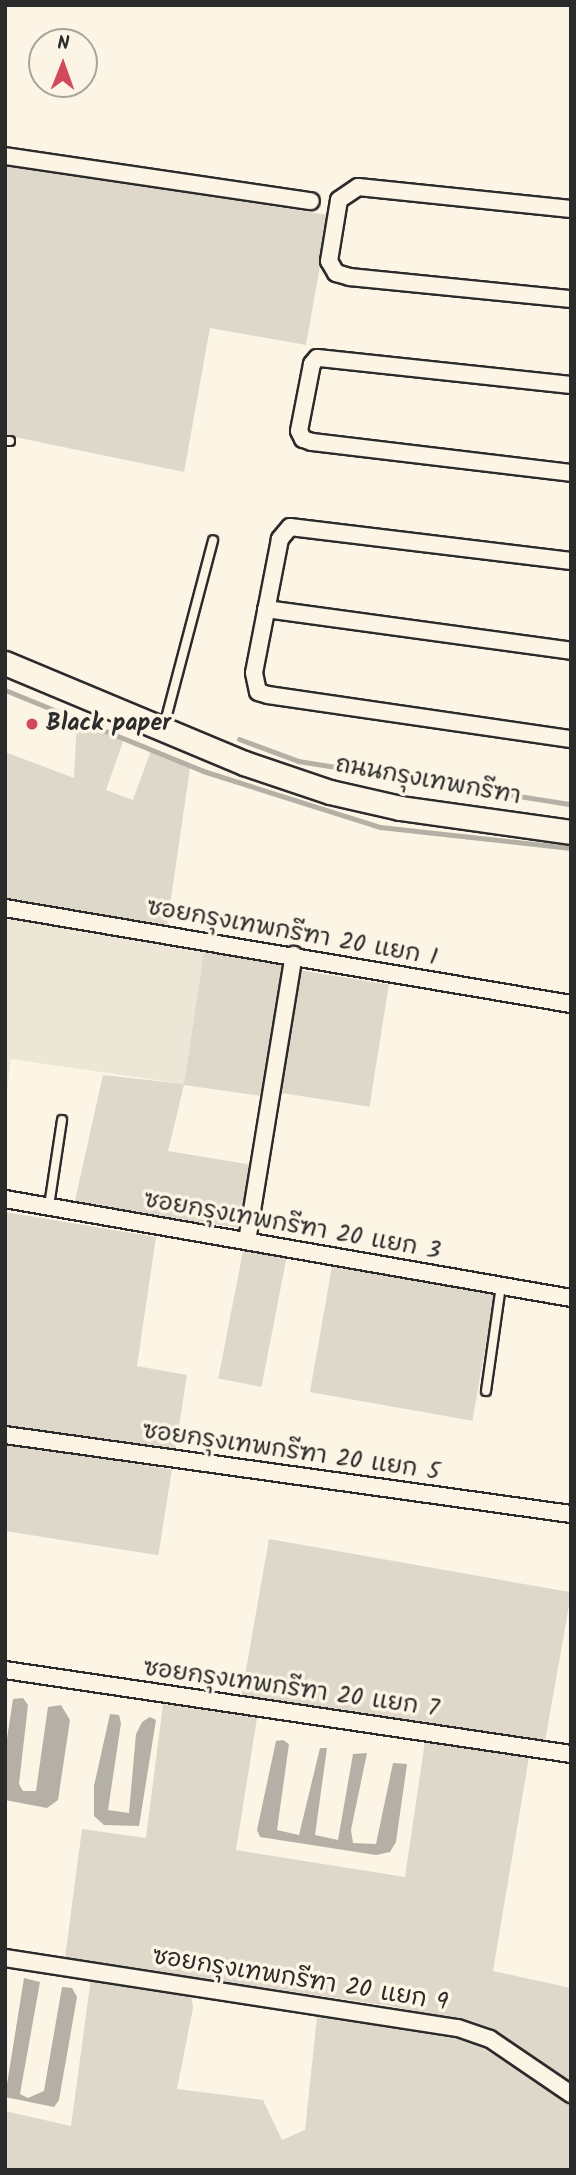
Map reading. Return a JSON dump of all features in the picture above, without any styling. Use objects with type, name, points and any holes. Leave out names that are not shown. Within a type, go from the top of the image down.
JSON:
[{"type":"main road","name":"ถนนกรุงเทพกรีฑา","points":[[5,663],[163,729],[330,792],[400,808],[571,832]]},
{"type":"street","points":[[5,156],[311,201]]},
{"type":"street","points":[[571,209],[358,187],[339,200],[329,261],[336,273],[350,277],[571,299]]},
{"type":"street","points":[[571,385],[317,358],[312,364],[299,431],[303,439],[312,442],[571,473]]},
{"type":"street","points":[[571,561],[290,527],[280,539],[254,673],[258,692],[571,738]]},
{"type":"street","points":[[267,609],[571,650]]},
{"type":"street","name":"ซอยกรุงเทพกรีฑา 20 แยก 1","points":[[5,908],[571,1004]]},
{"type":"street","points":[[247,1241],[294,955]]},
{"type":"street","name":"ซอยกรุงเทพกรีฑา 20 แยก 3","points":[[5,1199],[571,1298]]},
{"type":"street","name":"ซอยกรุงเทพกรีฑา 20 แยก 5","points":[[5,1435],[571,1514]]},
{"type":"street","name":"ซอยกรุงเทพกรีฑา 20 แยก 7","points":[[5,1670],[571,1754]]},
{"type":"street","name":"ซอยกรุงเทพกรีฑา 20 แยก 9","points":[[5,1958],[458,2028],[490,2039],[571,2094]]},
{"type":"lane","points":[[163,729],[213,540]]},
{"type":"lane","points":[[49,1206],[62,1120]]},
{"type":"lane","points":[[486,1391],[501,1286]]},
{"type":"shaded area","points":[[5,165],[329,215],[306,345],[210,328],[184,472],[5,435]]},
{"type":"shaded area","points":[[77,717],[124,739],[106,790],[133,800],[151,750],[190,768],[167,926],[5,900],[5,752],[74,778]]},
{"type":"shaded area","points":[[5,917],[204,951],[184,1084],[11,1059],[5,1105]]},
{"type":"shaded area","points":[[204,951],[286,965],[262,1096],[184,1085],[168,1151],[253,1165],[241,1228],[74,1205],[103,1075],[184,1084]]},
{"type":"shaded area","points":[[298,970],[389,984],[369,1107],[279,1092]]},
{"type":"shaded area","points":[[5,1212],[156,1237],[137,1366],[187,1375],[175,1452],[5,1427]]},
{"type":"shaded area","points":[[244,1246],[287,1254],[261,1387],[218,1379]]},
{"type":"shaded area","points":[[333,1261],[495,1290],[472,1421],[310,1392]]},
{"type":"shaded area","points":[[5,1443],[172,1469],[158,1555],[5,1531]]},
{"type":"shaded area","points":[[269,1539],[571,1592],[544,1749],[241,1696]]},
{"type":"shaded area","points":[[23,1698],[28,1705],[19,1784],[23,1791],[36,1791],[48,1707],[61,1705],[70,1720],[58,1800],[47,1808],[5,1800],[5,1752],[13,1699]]},
{"type":"shaded area","points":[[163,1704],[257,1718],[236,1850],[405,1877],[425,1741],[529,1757],[493,1971],[571,1988],[571,2085],[483,2027],[390,2006],[65,1958],[82,1829],[146,1838]]},
{"type":"shaded area","points":[[110,1714],[119,1715],[121,1723],[108,1810],[129,1813],[136,1734],[142,1722],[150,1717],[156,1720],[139,1826],[104,1825],[94,1816],[94,1786]]},
{"type":"shaded area","points":[[283,1740],[289,1744],[277,1830],[299,1835],[320,1748],[327,1748],[315,1835],[338,1840],[353,1754],[367,1753],[351,1830],[353,1843],[376,1844],[393,1763],[407,1764],[396,1842],[390,1852],[376,1855],[260,1837],[257,1830],[276,1741]]},
{"type":"shaded area","points":[[24,1978],[40,1982],[20,2094],[28,2098],[44,2091],[62,1987],[72,1988],[77,1997],[59,2100],[54,2107],[5,2097]]},
{"type":"shaded area","points":[[91,1978],[191,1994],[193,2008],[177,2089],[263,2100],[282,2140],[305,2130],[317,2017],[464,2036],[571,2104],[571,2170],[5,2170],[5,2111],[71,2126]]},
{"type":"waterway","points":[[5,690],[203,771],[380,827],[571,848]]},
{"type":"waterway","points":[[239,739],[298,761],[571,804]]},
{"type":"place","name":"Black paper","points":[[32,724]]}]
